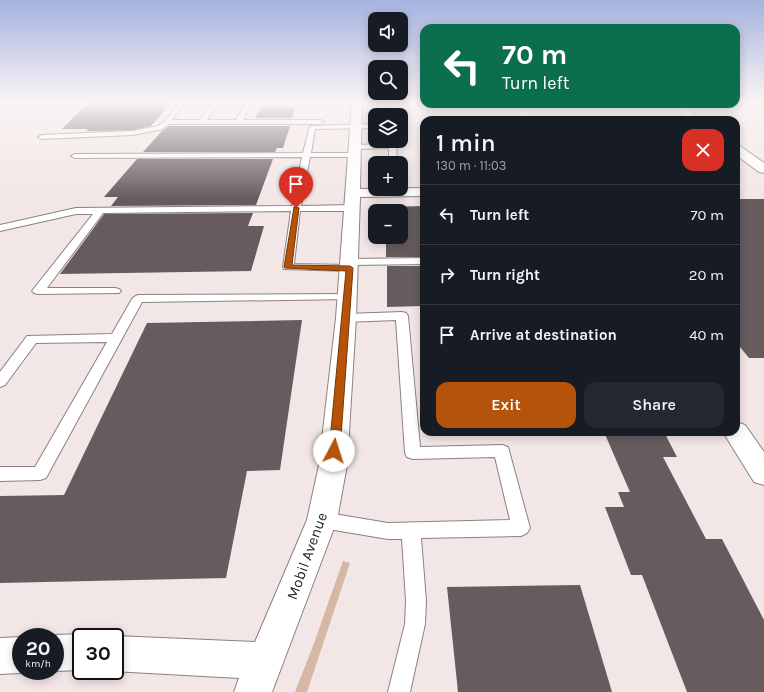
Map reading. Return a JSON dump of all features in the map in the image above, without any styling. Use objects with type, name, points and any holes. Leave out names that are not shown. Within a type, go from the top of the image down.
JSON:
[{"type":"street","name":"Mobil Avenue","points":[[259,676],[322,520],[333,465],[346,318],[356,151],[359,134]]},
{"type":"street","points":[[740,152],[764,169]]},
{"type":"street","points":[[408,191],[420,192]]},
{"type":"street","points":[[354,200],[372,196]]},
{"type":"street","points":[[739,436],[764,474]]},
{"type":"street","points":[[0,656],[12,655]]},
{"type":"street","points":[[124,655],[259,676]]},
{"type":"lane","points":[[42,137],[104,134]]},
{"type":"lane","points":[[310,134],[296,208],[288,267],[420,261]]},
{"type":"lane","points":[[75,156],[306,156],[371,148]]},
{"type":"lane","points":[[0,228],[76,212],[296,208],[354,200]]},
{"type":"lane","points":[[100,211],[38,291],[115,291]]},
{"type":"lane","points":[[0,474],[40,473],[138,299],[347,297]]},
{"type":"lane","points":[[322,520],[388,531],[521,528],[502,451],[413,453],[402,316],[346,318]]},
{"type":"lane","points":[[0,382],[32,339],[116,338]]},
{"type":"lane","points":[[399,692],[412,644],[416,618],[411,531]]},
{"type":"shaded area","points":[[343,561],[350,563],[307,692],[295,692],[313,646]]},
{"type":"building","points":[[159,134],[287,134],[283,148],[277,148],[275,152],[143,152]]},
{"type":"building","points":[[137,159],[273,159],[256,205],[111,206],[118,197],[104,197]]},
{"type":"building","points":[[740,199],[764,199],[764,358],[749,358],[740,347]]},
{"type":"building","points":[[408,206],[420,206],[420,257],[386,257],[386,244],[408,244]]},
{"type":"building","points":[[253,213],[248,226],[264,226],[251,271],[60,274],[104,214]]},
{"type":"building","points":[[387,266],[420,266],[420,306],[387,307]]},
{"type":"building","points":[[302,320],[280,470],[247,471],[226,578],[0,583],[0,496],[64,495],[147,323]]},
{"type":"building","points":[[606,436],[666,436],[677,457],[663,457],[706,539],[722,539],[764,620],[764,692],[687,692],[642,575],[631,575],[605,507],[624,507],[618,492],[630,492]]},
{"type":"building","points":[[580,585],[612,692],[458,692],[447,587]]},
{"type":"route","points":[[296,208],[288,267],[350,268],[334,451]]}]
